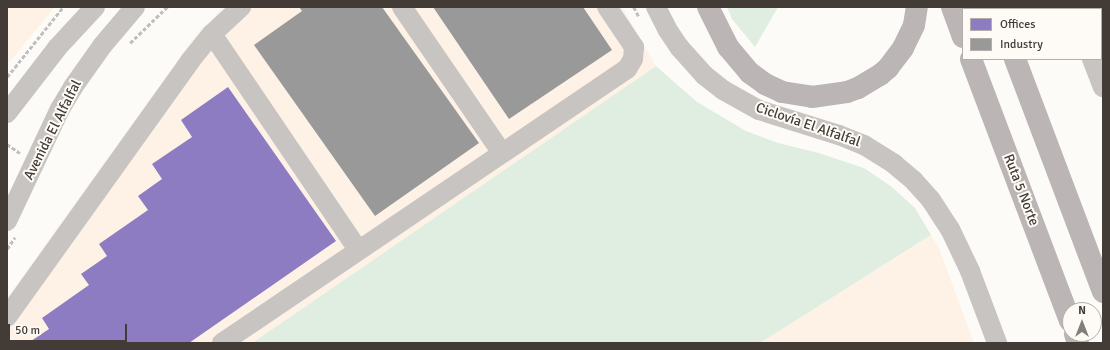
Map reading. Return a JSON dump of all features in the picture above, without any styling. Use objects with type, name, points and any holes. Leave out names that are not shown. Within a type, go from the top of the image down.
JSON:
[{"type":"highway","points":[[708,7],[728,48],[750,73],[765,84],[782,92],[812,97],[835,95],[858,88],[884,71],[904,48],[914,25],[917,7]]},
{"type":"highway","points":[[952,7],[962,34]]},
{"type":"highway","name":"Ruta 5 Norte","points":[[971,60],[1063,302]]},
{"type":"highway","points":[[1015,60],[1103,292]]},
{"type":"street","points":[[7,113],[57,48],[95,7]]},
{"type":"street","name":"Avenida El Alfalfal","points":[[12,227],[60,109],[73,87],[102,46],[135,7]]},
{"type":"street","points":[[7,317],[181,73],[212,34],[241,7]]},
{"type":"street","points":[[402,7],[502,153]]},
{"type":"street","points":[[222,343],[630,65],[634,47],[607,7]]},
{"type":"street","points":[[656,7],[679,47],[704,75],[723,90],[759,110],[839,135],[864,146],[894,164],[914,181],[931,200],[950,229],[970,271],[997,343]]},
{"type":"street","points":[[212,34],[358,250]]},
{"type":"street","points":[[1097,64],[1103,87]]},
{"type":"path","points":[[7,77],[63,7]]},
{"type":"path","points":[[124,48],[167,7]]},
{"type":"path","points":[[634,7],[642,21]]},
{"type":"path","points":[[7,249],[12,227]]},
{"type":"shaded area","points":[[7,7],[55,7],[7,65]]},
{"type":"shaded area","points":[[224,7],[622,7],[656,66],[252,343],[7,343],[7,298],[198,32]]},
{"type":"shaded area","points":[[931,235],[939,248],[974,343],[760,343]]},
{"type":"green space","points":[[727,7],[778,7],[755,47],[732,19]]},
{"type":"green space","points":[[656,66],[697,102],[746,131],[778,143],[819,153],[864,168],[892,187],[915,208],[931,235],[760,343],[252,343]]},
{"type":"building: Offices","points":[[228,87],[336,241],[189,343],[28,343],[49,329],[42,318],[89,285],[81,274],[107,256],[99,244],[148,210],[138,196],[162,179],[152,164],[192,137],[181,120]]},
{"type":"building: Industry","points":[[299,7],[382,7],[479,143],[375,216],[254,45],[302,11]]},
{"type":"building: Industry","points":[[433,7],[583,7],[612,50],[509,119]]}]
